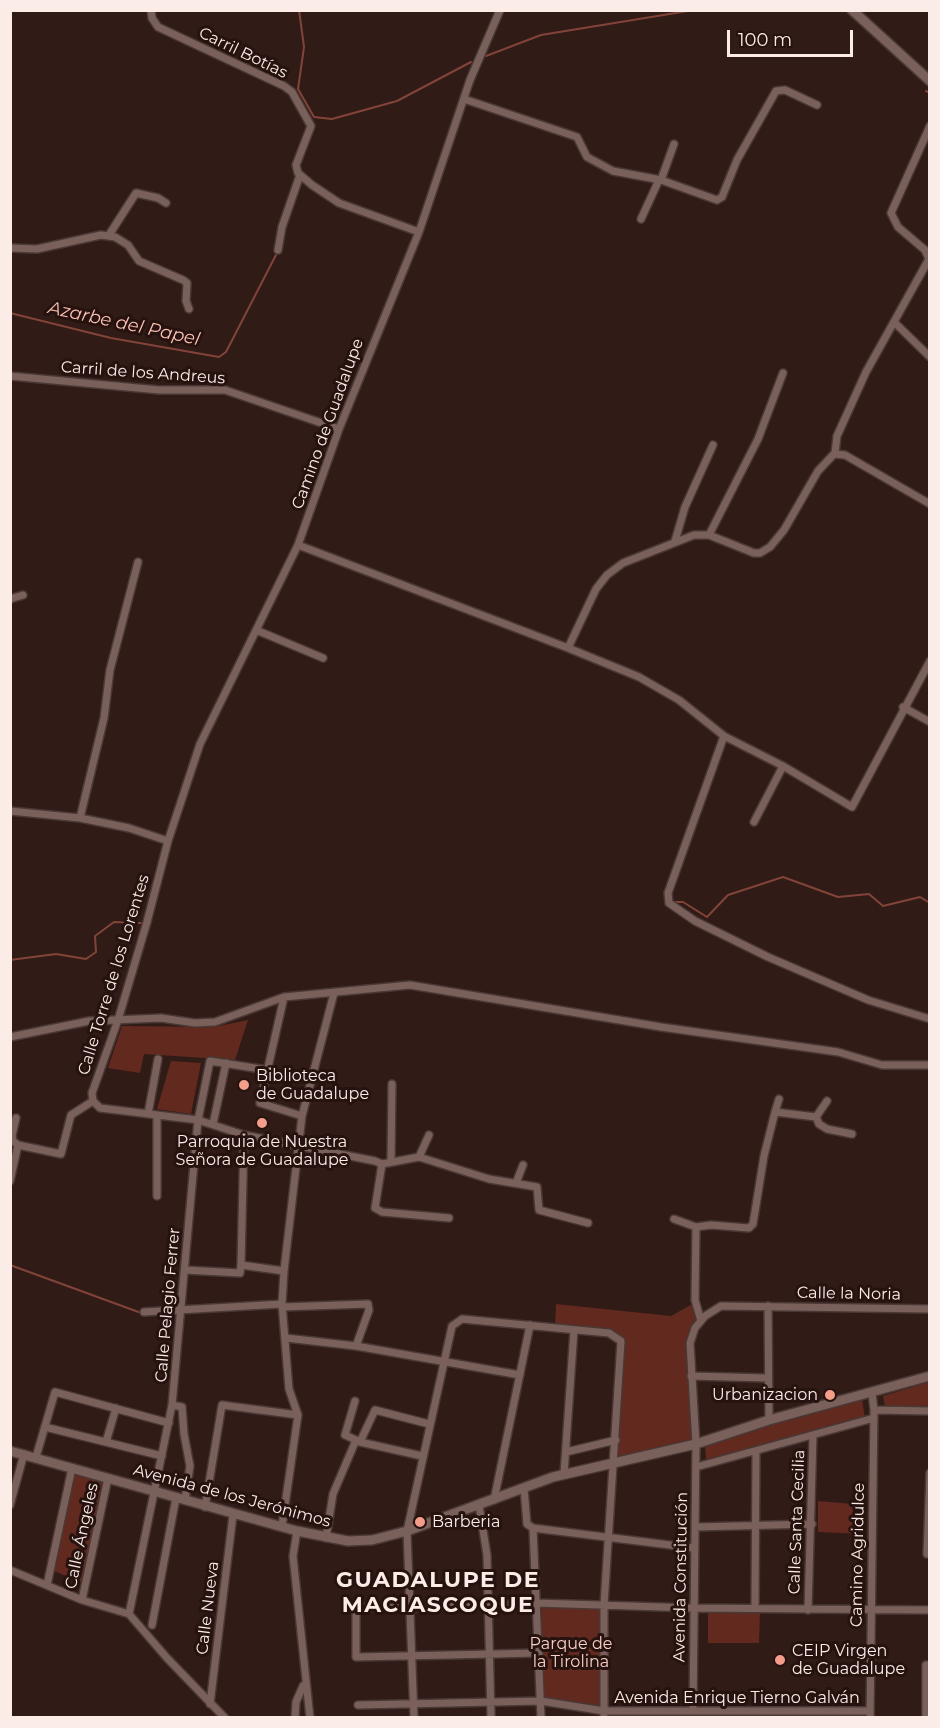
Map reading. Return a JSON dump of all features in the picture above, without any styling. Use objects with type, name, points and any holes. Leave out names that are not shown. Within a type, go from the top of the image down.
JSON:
[{"type":"main road","points":[[852,10],[930,81]]},
{"type":"main road","name":"Avenida de los Jerónimos","points":[[10,1451],[297,1531],[326,1538],[372,1540],[407,1531],[564,1474],[696,1444],[769,1420],[930,1376]]},
{"type":"street","name":"Carril Botías","points":[[152,10],[152,18],[158,27],[284,86],[291,92],[311,126],[296,165],[300,175]]},
{"type":"street","name":"Camino de Guadalupe","points":[[168,841],[200,744],[298,545],[339,429],[419,232],[464,99],[500,10]]},
{"type":"street","points":[[464,99],[570,133],[580,140],[587,157],[613,171],[660,180],[719,200],[737,160],[777,91],[785,90],[818,105]]},
{"type":"street","points":[[568,648],[596,589],[614,568],[694,535],[709,535],[754,553],[764,551],[784,530],[823,464],[835,453],[837,436],[866,372],[929,259],[925,250],[898,226],[891,213],[930,126]]},
{"type":"street","points":[[641,219],[674,144]]},
{"type":"street","points":[[278,250],[282,227],[300,175],[325,195],[339,202],[419,232]]},
{"type":"street","points":[[109,235],[136,193],[158,198],[166,203]]},
{"type":"street","points":[[10,248],[37,249],[109,235],[128,245],[139,261],[187,283],[186,301],[189,309]]},
{"type":"street","points":[[894,322],[930,357]]},
{"type":"street","points":[[709,535],[758,439],[783,373]]},
{"type":"street","name":"Carril de los Andreus","points":[[10,376],[159,390],[225,390],[339,429]]},
{"type":"street","points":[[675,541],[685,507],[713,446]]},
{"type":"street","points":[[835,453],[846,455],[930,504]]},
{"type":"street","points":[[298,545],[568,648],[652,684],[700,715],[724,736],[783,766],[852,807],[903,707],[930,661]]},
{"type":"street","points":[[80,818],[104,718],[110,670],[138,562]]},
{"type":"street","points":[[10,599],[23,595]]},
{"type":"street","points":[[256,630],[323,658]]},
{"type":"street","points":[[903,707],[930,722]]},
{"type":"street","points":[[724,736],[668,893],[669,903],[695,921],[768,957],[868,1000],[930,1019]]},
{"type":"street","points":[[754,822],[783,766]]},
{"type":"street","points":[[10,811],[80,818],[129,828],[168,841]]},
{"type":"street","name":"Calle Torre de los Lorentes","points":[[168,841],[118,1020],[92,1093],[93,1101],[100,1108],[198,1120],[244,1135],[319,1148],[382,1164]]},
{"type":"street","points":[[10,1037],[89,1021],[161,1018],[195,1023],[215,1022],[284,997],[410,985],[661,1027],[838,1052],[882,1065],[930,1065]]},
{"type":"street","points":[[282,1526],[298,1415],[289,1389],[282,1305],[284,1271],[302,1116],[334,993]]},
{"type":"street","points":[[284,997],[260,1103],[302,1116]]},
{"type":"street","points":[[147,1114],[158,1059]]},
{"type":"street","name":"Calle Pelagio Ferrer","points":[[129,1614],[172,1405],[198,1120],[210,1060],[226,1063]]},
{"type":"street","points":[[213,1124],[226,1063],[267,1070]]},
{"type":"street","points":[[392,1084],[392,1161]]},
{"type":"street","points":[[674,1219],[696,1227],[711,1225],[749,1228],[753,1224],[764,1156],[779,1099]]},
{"type":"street","points":[[16,1118],[13,1142],[61,1154],[71,1115],[93,1101]]},
{"type":"street","points":[[816,1117],[827,1101]]},
{"type":"street","points":[[775,1112],[816,1117]]},
{"type":"street","points":[[157,1116],[157,1196]]},
{"type":"street","points":[[816,1117],[819,1124],[827,1129],[852,1134]]},
{"type":"street","points":[[185,1270],[240,1273],[244,1135]]},
{"type":"street","points":[[419,1157],[429,1135]]},
{"type":"street","points":[[10,1181],[18,1144]]},
{"type":"street","points":[[449,1218],[382,1212],[375,1208],[382,1164],[419,1157],[489,1179],[537,1187],[539,1210],[588,1223]]},
{"type":"street","points":[[516,1183],[523,1165]]},
{"type":"street","points":[[696,1227],[695,1300],[701,1321]]},
{"type":"street","points":[[241,1265],[284,1271]]},
{"type":"street","points":[[144,1312],[282,1305],[368,1304],[369,1310],[356,1346]]},
{"type":"street","name":"Calle la Noria","points":[[701,1321],[722,1306],[930,1309]]},
{"type":"street","points":[[768,1306],[769,1420]]},
{"type":"street","points":[[414,1718],[407,1531],[452,1326],[462,1319],[609,1333],[621,1341],[616,1440],[611,1465],[607,1538],[604,1605],[604,1714]]},
{"type":"street","name":"Avenida Constitución","points":[[693,1711],[696,1444],[690,1343],[701,1321]]},
{"type":"street","points":[[494,1500],[530,1325]]},
{"type":"street","points":[[564,1474],[574,1330]]},
{"type":"street","points":[[286,1338],[356,1346],[520,1375]]},
{"type":"street","points":[[692,1376],[767,1378]]},
{"type":"street","points":[[36,1457],[55,1392],[169,1423]]},
{"type":"street","name":"Camino Agridulce","points":[[870,1714],[874,1414],[872,1393]]},
{"type":"street","points":[[355,1401],[345,1435],[358,1441],[422,1456]]},
{"type":"street","points":[[152,1625],[190,1466],[182,1407],[172,1405]]},
{"type":"street","points":[[205,1507],[222,1405],[298,1415]]},
{"type":"street","points":[[106,1442],[116,1408]]},
{"type":"street","points":[[326,1538],[333,1494],[375,1410],[429,1424]]},
{"type":"street","points":[[696,1467],[813,1435],[874,1414],[930,1411]]},
{"type":"street","points":[[45,1427],[162,1456]]},
{"type":"street","name":"Calle Santa Cecilia","points":[[808,1610],[813,1435]]},
{"type":"street","points":[[566,1452],[616,1440]]},
{"type":"street","points":[[755,1608],[756,1451]]},
{"type":"street","points":[[10,1504],[24,1454]]},
{"type":"street","points":[[47,1586],[72,1468]]},
{"type":"street","points":[[928,1554],[930,1473]]},
{"type":"street","name":"Calle Ángeles","points":[[82,1600],[108,1478]]},
{"type":"street","points":[[524,1488],[527,1524],[533,1528],[694,1548]]},
{"type":"street","points":[[479,1505],[487,1555],[491,1718]]},
{"type":"street","name":"Calle Nueva","points":[[210,1704],[233,1515]]},
{"type":"street","points":[[696,1527],[812,1524]]},
{"type":"street","points":[[533,1528],[541,1718]]},
{"type":"street","points":[[297,1531],[293,1556],[304,1683],[310,1718]]},
{"type":"street","points":[[10,1570],[82,1600],[129,1614],[225,1718]]},
{"type":"street","points":[[538,1653],[356,1658],[356,1607],[410,1608],[536,1603],[693,1608],[930,1610]]},
{"type":"street","points":[[926,1718],[926,1665],[930,1665]]},
{"type":"street","points":[[296,1718],[296,1702],[304,1683]]},
{"type":"street","name":"Avenida Enrique Tierno Galván","points":[[358,1705],[541,1701],[604,1714],[693,1711],[870,1714]]},
{"type":"green space","points":[[248,1020],[235,1060],[144,1054],[140,1073],[108,1068],[122,1026],[214,1027]]},
{"type":"green space","points":[[171,1061],[201,1063],[191,1114],[157,1109]]},
{"type":"green space","points":[[696,1302],[701,1321],[690,1343],[696,1444],[615,1464],[618,1338],[555,1325],[556,1304],[671,1316]]},
{"type":"green space","points":[[929,1382],[929,1407],[885,1407],[883,1396]]},
{"type":"green space","points":[[862,1399],[865,1419],[707,1466],[704,1439]]},
{"type":"green space","points":[[75,1470],[103,1477],[83,1583],[54,1571]]},
{"type":"green space","points":[[818,1501],[865,1505],[864,1534],[818,1532]]},
{"type":"green space","name":"Parque de la Tirolina","points":[[541,1606],[601,1608],[599,1707],[544,1699]]},
{"type":"green space","points":[[708,1613],[760,1613],[759,1643],[708,1643]]},
{"type":"waterway","points":[[299,10],[304,47],[298,89],[314,117],[332,119],[397,101],[471,62]]},
{"type":"waterway","points":[[486,56],[541,35],[694,10]]},
{"type":"waterway","points":[[926,91],[930,93]]},
{"type":"waterway","name":"Azarbe del Papel","points":[[10,313],[111,338],[219,357],[226,352],[278,251]]},
{"type":"waterway","points":[[672,902],[683,902],[707,917],[728,895],[783,877],[838,897],[869,894],[883,906],[920,897],[930,903]]},
{"type":"waterway","points":[[10,960],[56,954],[86,959],[96,952],[95,936],[114,922],[141,923]]},
{"type":"waterway","points":[[10,1265],[144,1314]]},
{"type":"place","name":"Biblioteca de Guadalupe","points":[[244,1085]]},
{"type":"place","name":"Parroquia de Nuestra Señora de Guadalupe","points":[[262,1123]]},
{"type":"place","name":"Urbanizacion","points":[[830,1395]]},
{"type":"place","name":"Barberia","points":[[420,1522]]},
{"type":"place","name":"CEIP Virgen de Guadalupe","points":[[780,1660]]},
{"type":"district","name":"GUADALUPE DE MACIASCOQUE","points":[[438,1594]]}]
